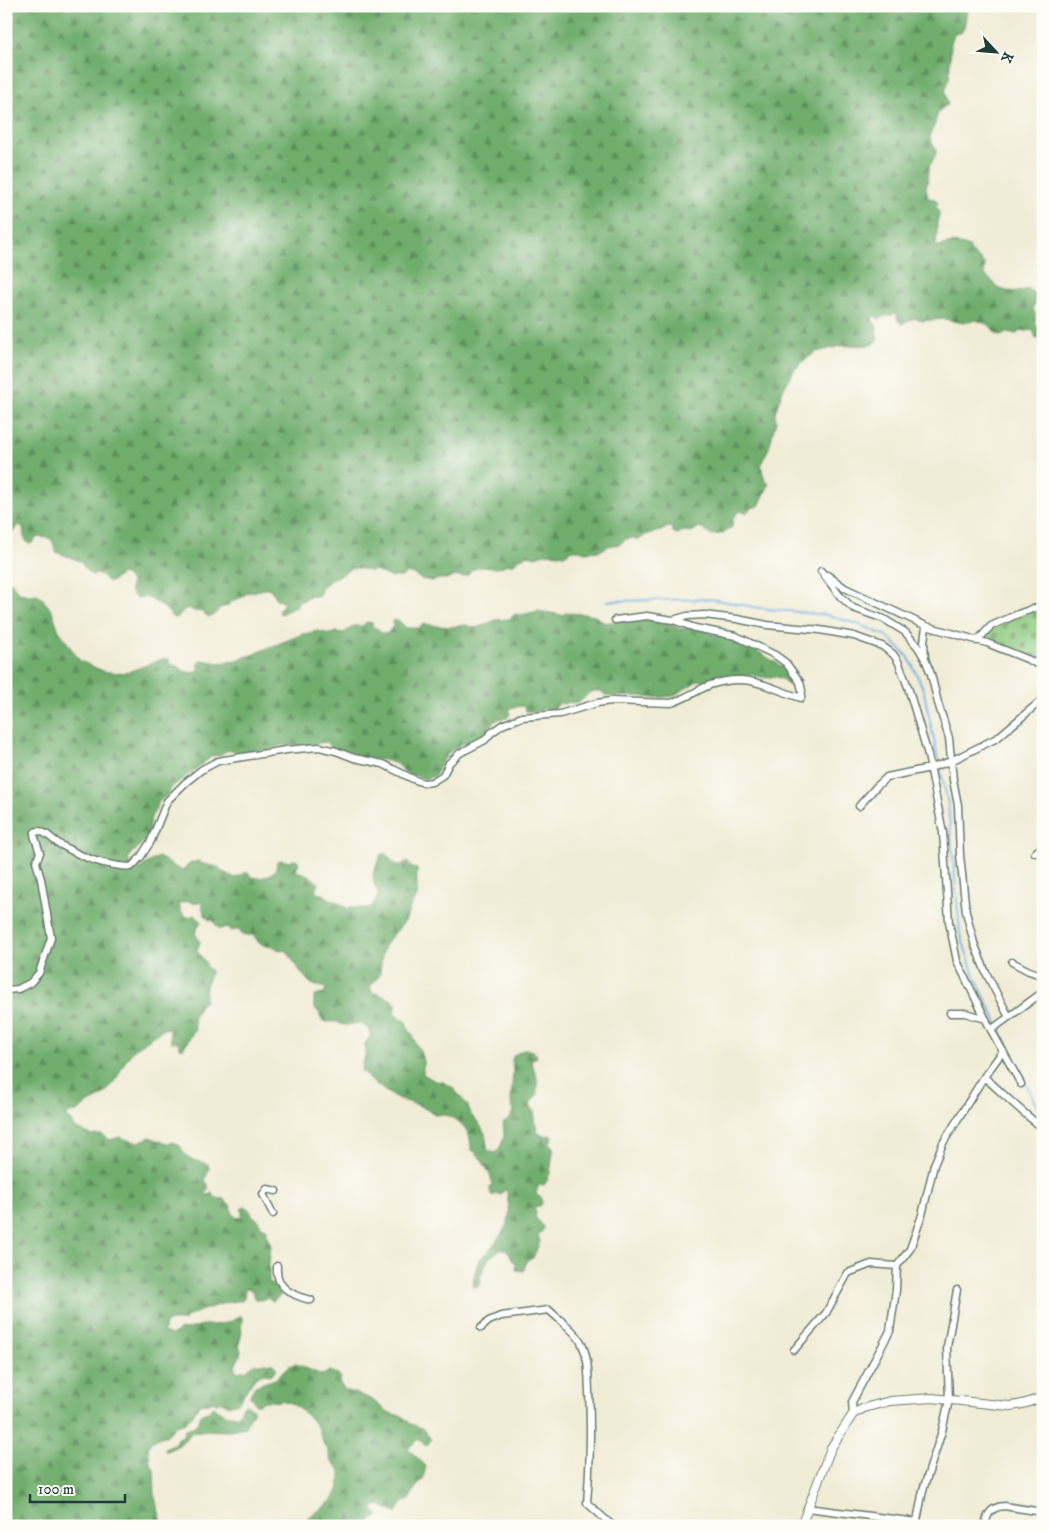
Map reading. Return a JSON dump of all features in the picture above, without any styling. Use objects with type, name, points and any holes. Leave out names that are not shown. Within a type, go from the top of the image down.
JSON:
[{"type":"street","points":[[1009,1017],[986,973],[974,943],[966,912],[960,855],[958,805],[952,780],[949,738],[938,703],[932,674],[918,648],[905,632],[884,619],[852,608],[840,596],[821,570],[845,588],[926,626],[987,643],[1027,659],[1043,668]]},
{"type":"street","points":[[976,641],[991,626],[1043,605]]},
{"type":"street","points":[[673,620],[704,615],[766,625],[834,632],[854,636],[882,646],[894,654],[903,672],[928,755],[943,833],[949,922],[957,960],[991,1030],[1022,1084]]},
{"type":"street","points":[[6,990],[18,989],[30,983],[39,973],[51,938],[41,879],[36,862],[40,853],[34,835],[35,832],[39,830],[46,833],[57,842],[93,861],[131,868],[151,841],[167,801],[185,783],[210,764],[238,757],[319,747],[354,758],[384,764],[404,776],[424,783],[432,782],[443,774],[449,763],[460,752],[485,740],[502,725],[522,717],[560,714],[597,703],[611,701],[671,703],[709,685],[741,679],[755,681],[801,698],[800,682],[786,663],[775,655],[736,636],[695,628],[673,620],[647,616],[615,620]]},
{"type":"street","points":[[925,659],[924,642],[926,626]]},
{"type":"street","points":[[859,806],[887,777],[930,768],[951,761],[997,738],[1043,699]]},
{"type":"street","points":[[1035,853],[1038,848],[1043,846]]},
{"type":"street","points":[[991,1030],[1043,992],[1042,958]]},
{"type":"street","points":[[1012,962],[1041,975]]},
{"type":"street","points":[[950,1013],[965,1013],[986,1019]]},
{"type":"street","points":[[801,1526],[831,1448],[852,1414],[852,1402],[890,1332],[896,1290],[897,1266],[910,1249],[922,1215],[934,1165],[943,1144],[984,1077],[1003,1051]]},
{"type":"street","points":[[984,1077],[1003,1092],[1032,1121],[1043,1128]]},
{"type":"street","points":[[273,1214],[262,1194],[267,1190],[276,1191]]},
{"type":"street","points":[[794,1350],[826,1313],[848,1273],[871,1264],[897,1266]]},
{"type":"street","points":[[277,1266],[276,1274],[282,1287],[293,1294],[311,1300]]},
{"type":"street","points":[[807,1508],[916,1524],[923,1490],[942,1431],[949,1400],[947,1347],[957,1290]]},
{"type":"street","points":[[481,1328],[489,1321],[501,1316],[549,1310],[581,1340],[587,1356],[590,1422],[587,1503],[613,1526]]},
{"type":"street","points":[[852,1414],[864,1408],[890,1401],[932,1398],[1009,1406],[1022,1405],[1043,1396]]},
{"type":"street","points":[[985,1526],[990,1512],[998,1506],[1043,1512]]},
{"type":"green space","points":[[6,6],[969,6],[963,30],[953,37],[951,43],[949,80],[945,92],[948,105],[939,112],[930,136],[936,153],[929,167],[926,187],[928,198],[935,199],[938,202],[936,206],[939,216],[936,246],[940,247],[954,243],[969,247],[985,265],[985,275],[1000,289],[1020,291],[1028,289],[1037,295],[1043,294],[1043,301],[1036,302],[1033,308],[1036,323],[1043,328],[1043,338],[1036,339],[1034,332],[1031,330],[1023,330],[1016,334],[1008,332],[1001,336],[989,325],[976,320],[963,323],[944,319],[923,321],[915,318],[901,324],[897,319],[897,314],[894,313],[880,319],[875,315],[872,319],[877,327],[878,340],[871,345],[840,346],[816,352],[801,363],[793,372],[782,392],[775,413],[776,421],[769,448],[761,464],[766,482],[769,484],[759,506],[751,508],[746,513],[740,511],[733,518],[732,527],[721,534],[710,535],[700,527],[691,532],[683,531],[677,534],[673,532],[672,527],[668,527],[645,535],[639,540],[634,538],[626,539],[620,544],[608,546],[600,551],[585,552],[572,550],[564,555],[553,553],[535,557],[526,556],[514,564],[498,568],[478,567],[463,577],[456,576],[432,581],[421,579],[411,573],[405,574],[402,577],[390,577],[374,570],[351,568],[322,587],[319,596],[309,596],[297,603],[297,606],[281,614],[278,612],[284,603],[275,598],[275,595],[269,588],[247,593],[227,606],[220,608],[213,616],[209,617],[202,612],[189,608],[185,609],[177,618],[172,617],[160,604],[147,598],[134,596],[130,589],[131,581],[128,577],[121,574],[111,582],[107,581],[100,574],[92,575],[89,573],[80,561],[56,552],[50,538],[38,537],[32,543],[28,543],[24,537],[23,527],[20,525],[13,531],[6,531]]},
{"type":"green space","points":[[6,579],[12,582],[16,589],[22,593],[29,595],[37,594],[41,597],[52,611],[59,631],[80,661],[103,671],[116,673],[128,672],[163,659],[168,659],[173,665],[179,666],[183,671],[194,673],[198,670],[199,663],[202,660],[219,663],[237,661],[303,634],[318,631],[330,634],[336,632],[344,633],[354,626],[362,626],[367,622],[372,623],[373,628],[377,628],[382,633],[387,634],[394,625],[392,621],[395,620],[407,628],[419,628],[423,624],[449,627],[466,625],[476,628],[496,620],[509,619],[515,614],[522,615],[538,611],[562,615],[566,613],[585,614],[595,616],[605,623],[644,616],[666,621],[679,629],[696,628],[748,645],[787,670],[791,681],[790,685],[788,685],[782,679],[774,676],[767,678],[738,675],[706,682],[699,680],[673,696],[653,698],[639,696],[613,697],[597,691],[590,692],[581,701],[574,704],[569,702],[560,703],[554,709],[544,709],[536,712],[526,711],[523,706],[513,707],[509,710],[510,714],[507,718],[498,719],[481,738],[466,742],[450,751],[435,776],[425,779],[407,774],[395,763],[362,758],[330,746],[326,742],[299,746],[282,745],[265,752],[260,749],[256,752],[249,751],[238,754],[232,750],[226,751],[220,755],[212,756],[173,786],[157,804],[151,817],[148,836],[131,853],[128,860],[140,869],[158,857],[182,870],[191,863],[198,861],[203,864],[219,867],[221,871],[235,878],[243,873],[249,873],[250,876],[261,878],[276,869],[277,862],[281,860],[290,862],[294,860],[299,863],[296,871],[309,875],[318,883],[315,891],[319,894],[337,901],[348,909],[351,907],[369,909],[377,899],[378,892],[374,885],[373,874],[381,854],[386,854],[395,865],[407,862],[412,868],[417,869],[417,896],[410,907],[406,920],[386,943],[382,955],[380,975],[370,987],[372,992],[388,998],[397,1005],[395,1014],[406,1021],[408,1029],[419,1048],[423,1060],[423,1074],[453,1088],[467,1104],[471,1115],[485,1134],[488,1151],[496,1153],[498,1151],[504,1137],[503,1123],[512,1114],[512,1059],[514,1055],[525,1049],[533,1051],[537,1057],[532,1059],[531,1062],[537,1078],[537,1095],[530,1106],[534,1110],[537,1133],[545,1136],[550,1135],[552,1137],[550,1143],[554,1149],[549,1177],[544,1185],[539,1185],[536,1192],[537,1196],[541,1197],[542,1204],[534,1207],[535,1217],[543,1226],[543,1230],[538,1236],[540,1241],[533,1258],[526,1261],[524,1271],[516,1270],[516,1263],[508,1252],[505,1249],[500,1249],[488,1259],[480,1276],[481,1283],[477,1288],[473,1286],[478,1262],[503,1232],[508,1221],[509,1209],[506,1190],[501,1195],[491,1196],[490,1188],[493,1183],[484,1164],[471,1149],[466,1129],[450,1117],[437,1115],[418,1105],[399,1099],[368,1078],[361,1071],[366,1052],[365,1044],[370,1037],[370,1030],[361,1023],[343,1025],[337,1022],[323,1021],[320,1013],[314,1008],[314,997],[325,992],[326,988],[311,983],[287,951],[266,946],[258,942],[252,935],[242,935],[239,929],[232,931],[226,927],[218,928],[206,916],[203,910],[203,902],[178,902],[185,916],[195,915],[201,921],[195,933],[200,942],[197,951],[211,973],[206,987],[205,1001],[200,1005],[193,1018],[195,1029],[183,1049],[180,1048],[178,1042],[171,1042],[169,1029],[165,1028],[134,1049],[107,1091],[99,1098],[85,1105],[78,1112],[68,1113],[67,1117],[72,1121],[73,1127],[91,1135],[103,1135],[110,1140],[120,1137],[138,1142],[150,1137],[167,1144],[173,1142],[181,1147],[188,1157],[208,1164],[209,1169],[205,1179],[208,1189],[205,1194],[212,1193],[217,1198],[224,1199],[231,1205],[232,1212],[236,1218],[242,1216],[242,1208],[247,1207],[262,1227],[267,1229],[267,1236],[271,1245],[269,1281],[273,1286],[278,1287],[281,1295],[273,1301],[267,1298],[260,1300],[256,1299],[248,1288],[245,1289],[242,1301],[208,1308],[189,1316],[184,1321],[166,1323],[163,1332],[172,1335],[180,1329],[227,1323],[240,1315],[243,1320],[239,1345],[241,1352],[235,1367],[237,1372],[247,1370],[254,1364],[266,1363],[273,1364],[277,1369],[272,1374],[255,1377],[238,1403],[228,1406],[220,1401],[217,1403],[212,1401],[199,1404],[193,1415],[185,1422],[176,1426],[166,1436],[151,1442],[148,1447],[150,1463],[154,1469],[155,1498],[163,1526],[6,1526]]},
{"type":"green space","points":[[1043,608],[1043,666],[986,639],[986,633],[993,629]]},
{"type":"green space","points":[[296,1364],[322,1375],[331,1371],[341,1377],[340,1383],[344,1390],[371,1399],[389,1412],[401,1415],[411,1424],[422,1428],[429,1437],[431,1440],[426,1446],[418,1439],[408,1449],[426,1466],[423,1479],[409,1500],[404,1502],[396,1513],[380,1505],[372,1510],[378,1514],[378,1517],[371,1520],[368,1526],[285,1526],[304,1521],[330,1502],[337,1492],[341,1479],[341,1471],[331,1460],[318,1429],[311,1419],[293,1404],[281,1400],[255,1404],[253,1398],[250,1397],[255,1386],[275,1379],[288,1366]]},
{"type":"green space","points":[[246,1404],[254,1410],[245,1427],[226,1431],[207,1430],[193,1432],[179,1445],[165,1451],[166,1447],[175,1444],[177,1438],[182,1437],[186,1429],[195,1426],[202,1414],[213,1407],[223,1413],[237,1415]]},
{"type":"waterway","points":[[607,601],[711,599],[759,608],[827,615],[858,624],[887,636],[909,658],[923,688],[939,763]]},
{"type":"waterway","points":[[940,767],[948,804],[960,933],[973,972],[1038,1109],[1043,1115]]}]
